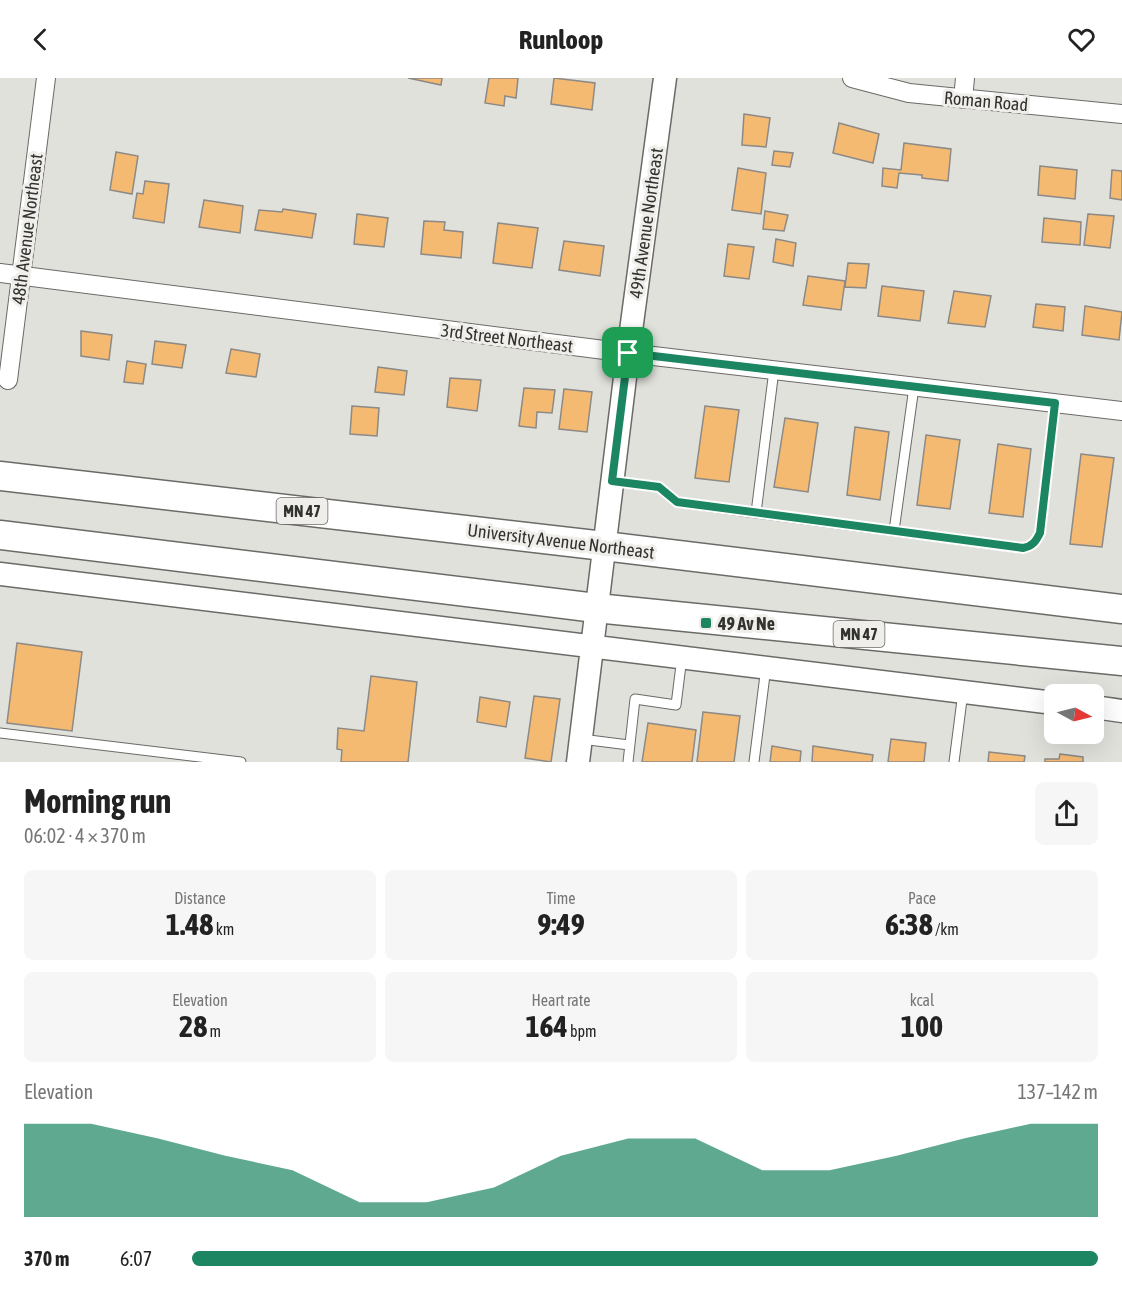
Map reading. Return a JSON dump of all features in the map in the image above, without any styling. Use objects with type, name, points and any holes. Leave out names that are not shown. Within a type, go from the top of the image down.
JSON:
[{"type":"main road","name":"University Avenue Northeast","points":[[0,476],[1122,609]]},
{"type":"main road","name":"MN 47","points":[[0,535],[596,608],[1122,661]]},
{"type":"street","name":"48th Avenue Northeast","points":[[8,380],[46,78]]},
{"type":"street","name":"49th Avenue Northeast","points":[[578,762],[628,353],[665,78]]},
{"type":"street","name":"Roman Road","points":[[852,78],[909,93],[1122,114]]},
{"type":"street","points":[[963,99],[965,78]]},
{"type":"street","name":"3rd Street Northeast","points":[[0,273],[628,353],[1122,411]]},
{"type":"street","points":[[0,574],[1044,702]]},
{"type":"street","points":[[1104,708],[1122,711]]},
{"type":"lane","points":[[756,513],[774,370]]},
{"type":"lane","points":[[894,531],[914,387]]},
{"type":"lane","points":[[612,481],[659,487],[677,502],[1023,548],[1030,547],[1040,533],[1055,403]]},
{"type":"lane","points":[[628,762],[635,699],[676,705],[682,657]]},
{"type":"lane","points":[[754,762],[766,667]]},
{"type":"lane","points":[[954,762],[963,692]]},
{"type":"lane","points":[[0,733],[241,762]]},
{"type":"lane","points":[[581,739],[630,746]]},
{"type":"building","points":[[408,78],[442,78],[441,85]]},
{"type":"building","points":[[489,78],[518,78],[516,98],[505,96],[504,106],[485,103]]},
{"type":"building","points":[[554,78],[595,83],[592,110],[551,104]]},
{"type":"building","points":[[744,114],[770,118],[766,147],[742,145]]},
{"type":"building","points":[[839,123],[879,134],[873,163],[833,153]]},
{"type":"building","points":[[904,143],[951,149],[948,181],[899,173],[897,188],[882,186],[883,168],[901,170]]},
{"type":"building","points":[[774,151],[793,153],[790,167],[772,165]]},
{"type":"building","points":[[116,152],[138,156],[132,194],[110,190]]},
{"type":"building","points":[[1040,166],[1077,170],[1075,199],[1038,195]]},
{"type":"building","points":[[738,168],[766,173],[761,214],[732,210]]},
{"type":"building","points":[[1112,170],[1122,171],[1122,200],[1110,198]]},
{"type":"building","points":[[145,181],[169,184],[164,223],[133,218],[137,193],[143,194]]},
{"type":"building","points":[[204,200],[243,206],[240,233],[199,227]]},
{"type":"building","points":[[283,209],[316,214],[312,238],[255,230],[259,210],[282,212]]},
{"type":"building","points":[[765,211],[788,215],[784,231],[763,229]]},
{"type":"building","points":[[357,214],[388,218],[384,247],[354,244]]},
{"type":"building","points":[[1088,214],[1114,216],[1110,248],[1084,245]]},
{"type":"building","points":[[1044,218],[1081,222],[1080,245],[1042,242]]},
{"type":"building","points":[[424,221],[445,222],[444,230],[463,232],[461,258],[421,254]]},
{"type":"building","points":[[498,223],[538,228],[532,268],[493,263]]},
{"type":"building","points":[[776,239],[796,243],[793,266],[773,262]]},
{"type":"building","points":[[564,241],[604,246],[600,276],[559,270]]},
{"type":"building","points":[[728,244],[754,247],[749,279],[724,276]]},
{"type":"building","points":[[848,263],[869,264],[866,288],[845,287]]},
{"type":"building","points":[[808,276],[845,281],[841,310],[803,305]]},
{"type":"building","points":[[882,286],[924,291],[920,321],[878,316]]},
{"type":"building","points":[[954,291],[991,296],[985,327],[948,323]]},
{"type":"building","points":[[1036,304],[1065,307],[1063,331],[1033,327]]},
{"type":"building","points":[[1085,306],[1122,312],[1119,340],[1082,335]]},
{"type":"building","points":[[81,331],[112,335],[109,360],[81,356]]},
{"type":"building","points":[[155,341],[186,345],[182,368],[152,364]]},
{"type":"building","points":[[231,349],[260,354],[256,377],[226,373]]},
{"type":"building","points":[[127,361],[146,364],[143,384],[124,382]]},
{"type":"building","points":[[378,367],[407,371],[404,395],[375,392]]},
{"type":"building","points":[[450,378],[481,380],[477,411],[447,407]]},
{"type":"building","points":[[524,388],[555,390],[552,413],[537,412],[536,428],[519,426]]},
{"type":"building","points":[[564,389],[592,392],[587,432],[559,429]]},
{"type":"building","points":[[352,406],[379,408],[377,436],[350,434]]},
{"type":"building","points":[[705,406],[739,410],[729,482],[695,478]]},
{"type":"building","points":[[785,418],[818,423],[808,492],[774,487]]},
{"type":"building","points":[[855,427],[889,432],[880,500],[847,495]]},
{"type":"building","points":[[926,435],[960,440],[950,509],[917,505]]},
{"type":"building","points":[[998,444],[1031,449],[1023,517],[989,513]]},
{"type":"building","points":[[1081,454],[1114,458],[1102,547],[1070,544]]},
{"type":"building","points":[[17,643],[82,652],[72,731],[7,723]]},
{"type":"building","points":[[371,676],[417,682],[408,762],[341,762],[342,750],[337,749],[338,728],[364,731]]},
{"type":"building","points":[[534,696],[560,699],[551,762],[525,758]]},
{"type":"building","points":[[480,697],[510,702],[506,727],[477,722]]},
{"type":"building","points":[[703,712],[740,716],[734,762],[697,762]]},
{"type":"building","points":[[648,723],[696,730],[692,762],[642,762]]},
{"type":"building","points":[[891,739],[926,743],[924,762],[888,762]]},
{"type":"building","points":[[772,746],[801,751],[800,762],[770,762]]},
{"type":"building","points":[[813,746],[873,755],[872,762],[812,762]]},
{"type":"building","points":[[989,752],[1025,756],[1024,762],[988,762]]},
{"type":"building","points":[[1060,754],[1083,757],[1083,762],[1045,762],[1045,759],[1059,759]]},
{"type":"place","name":"49 Av Ne","points":[[706,623]]},
{"type":"route","points":[[628,353],[1055,403],[1040,533],[1030,547],[1023,548],[677,502],[659,487],[612,481],[628,353]]}]
